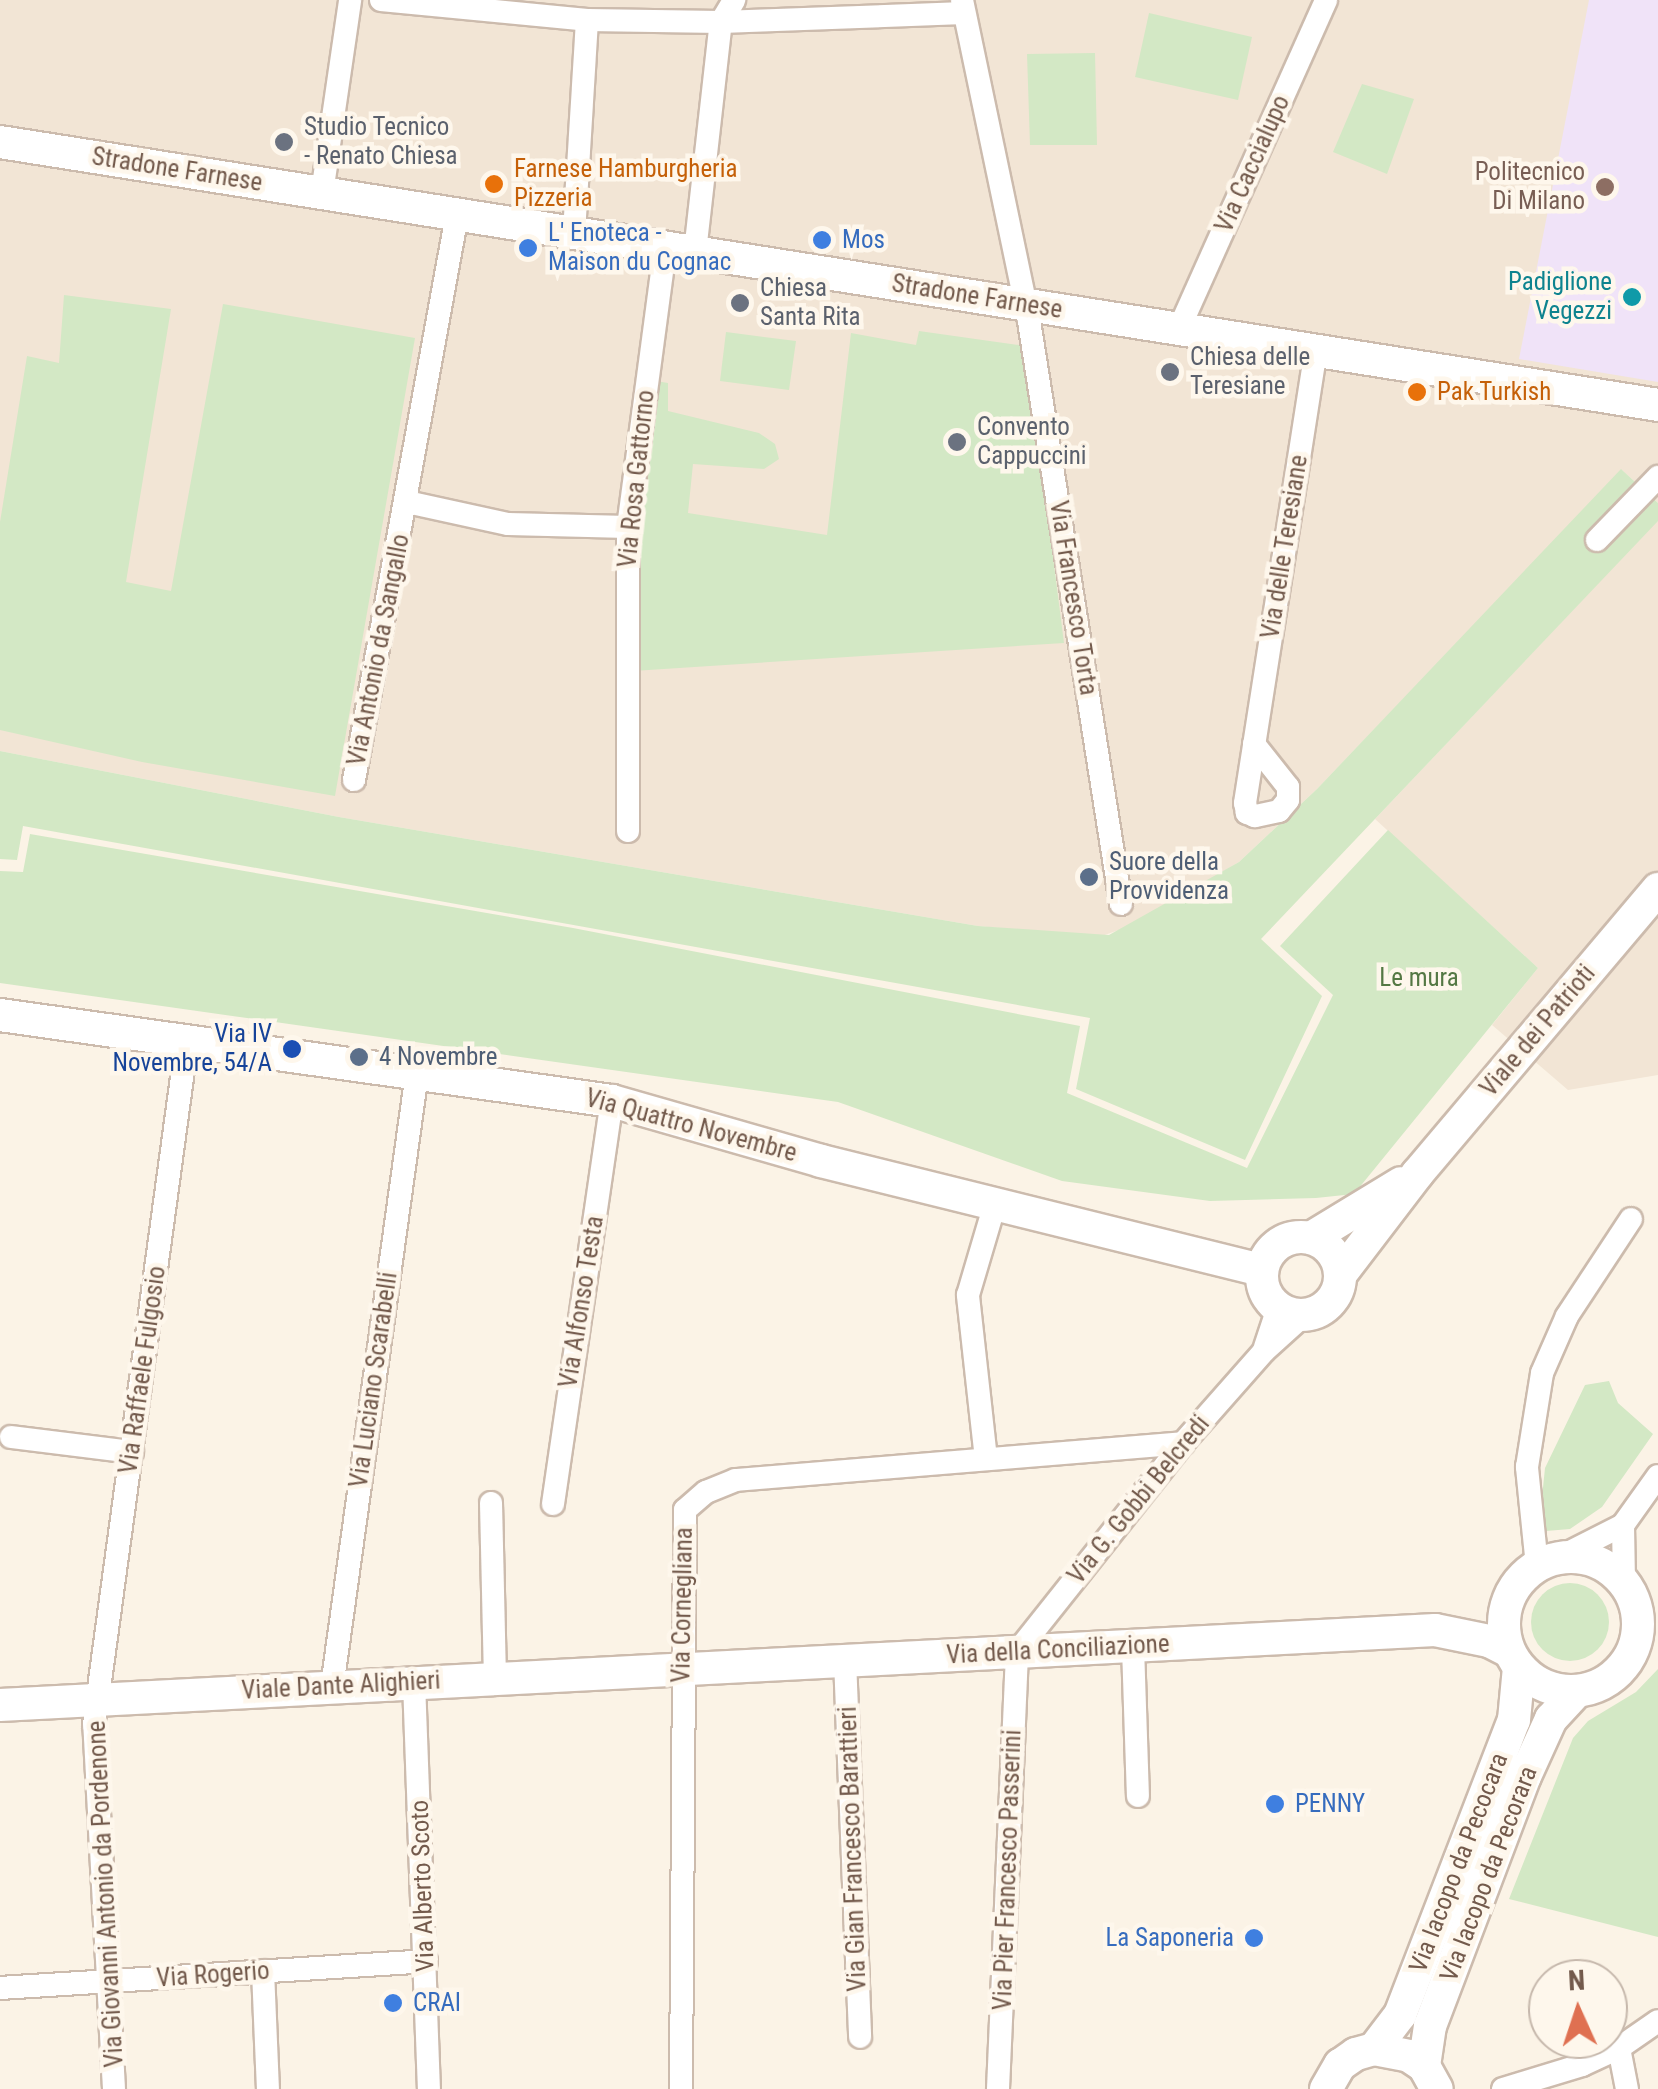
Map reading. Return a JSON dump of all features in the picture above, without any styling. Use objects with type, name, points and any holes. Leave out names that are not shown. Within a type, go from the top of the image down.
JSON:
[{"type":"main road","name":"Stradone Farnese","points":[[0,142],[1658,405]]},
{"type":"main road","name":"Viale dei Patrioti","points":[[1291,1312],[1316,1313],[1334,1298],[1340,1274],[1418,1173],[1658,890]]},
{"type":"main road","name":"Via Quattro Novembre","points":[[0,1014],[612,1101],[996,1204],[1196,1252],[1268,1258]]},
{"type":"main road","name":"Viale dei Patrioti","points":[[1268,1258],[1298,1237],[1311,1238],[1418,1173]]},
{"type":"main road","points":[[1311,1238],[1331,1250],[1340,1274]]},
{"type":"main road","points":[[1268,1258],[1264,1291],[1291,1312]]},
{"type":"main road","points":[[1594,1560],[1638,1592],[1644,1646],[1612,1678],[1576,1692],[1555,1690],[1489,1642],[1435,1630],[1475,1615],[1510,1594],[1547,1562],[1594,1560]]},
{"type":"main road","points":[[1510,1594],[1504,1612],[1514,1659]]},
{"type":"main road","name":"Via della Conciliazione","points":[[682,1668],[1435,1630]]},
{"type":"main road","name":"Via Iacopo da Pecocara","points":[[1374,2049],[1400,2015],[1514,1720],[1514,1659]]},
{"type":"main road","name":"Viale Dante Alighieri","points":[[0,1705],[682,1668]]},
{"type":"main road","name":"Via Iacopo da Pecorara","points":[[1430,2078],[1430,2026],[1526,1776],[1552,1718],[1576,1692]]},
{"type":"main road","points":[[1326,2089],[1340,2065],[1356,2054],[1374,2049],[1409,2056],[1430,2078]]},
{"type":"street","points":[[322,193],[350,0]]},
{"type":"street","points":[[381,0],[588,20],[626,10],[721,22],[963,6]]},
{"type":"street","points":[[721,22],[734,0]]},
{"type":"street","name":"Via Caccialupo","points":[[1179,329],[1326,0]]},
{"type":"street","name":"Via Francesco Torta","points":[[963,6],[1026,305],[1121,904]]},
{"type":"street","points":[[574,233],[588,20]]},
{"type":"street","name":"Via Rosa Gattorno","points":[[628,831],[628,527],[721,22]]},
{"type":"street","points":[[407,502],[458,215]]},
{"type":"street","name":"Via delle Teresiane","points":[[1254,744],[1316,350]]},
{"type":"street","points":[[1598,540],[1658,477]]},
{"type":"street","name":"Via Antonio da Sangallo","points":[[354,780],[407,502],[508,524],[628,527]]},
{"type":"street","name":"Via Raffaele Fulgosio","points":[[99,1700],[187,1041]]},
{"type":"street","name":"Via Luciano Scarabelli","points":[[332,1686],[416,1074]]},
{"type":"street","name":"Via Alfonso Testa","points":[[553,1504],[612,1101]]},
{"type":"street","points":[[986,1459],[968,1295],[996,1204]]},
{"type":"street","points":[[1630,1219],[1566,1316],[1542,1374],[1527,1468],[1547,1562],[1623,1525],[1658,1476]]},
{"type":"street","name":"Via G. Gobbi Belcredi","points":[[1017,1652],[1291,1312]]},
{"type":"street","points":[[11,1437],[132,1452]]},
{"type":"street","name":"Via Cornegliana","points":[[681,2089],[685,1510],[706,1492],[736,1480],[1184,1443]]},
{"type":"street","points":[[491,1503],[496,1678]]},
{"type":"street","points":[[1623,1525],[1638,1592]]},
{"type":"street","points":[[1133,1647],[1138,1796]]},
{"type":"street","name":"Via Pier Francesco Passerini","points":[[998,2089],[1017,1652]]},
{"type":"street","name":"Via Gian Francesco Barattieri","points":[[845,1660],[860,2037]]},
{"type":"street","name":"Via Alberto Scoto","points":[[414,1682],[429,2089]]},
{"type":"street","name":"Via Giovanni Antonio da Pordenone","points":[[99,1700],[94,1725],[114,2089]]},
{"type":"street","name":"Via Rogerio","points":[[0,1988],[426,1961]]},
{"type":"street","points":[[263,1971],[268,2089]]},
{"type":"street","points":[[1628,2041],[1658,2021]]},
{"type":"street","points":[[1503,2089],[1587,2059]]},
{"type":"street","points":[[1620,2059],[1627,2089]]},
{"type":"shaded area","points":[[0,0],[1658,0],[1658,503],[1622,470],[1317,789],[1239,862],[1133,925],[1099,937],[978,926],[339,817],[0,751]]},
{"type":"shaded area","name":"Politecnico Di Milano","points":[[1589,0],[1658,0],[1658,382],[1519,359]]},
{"type":"shaded area","points":[[1658,520],[1658,1075],[1568,1090],[1492,1025],[1538,968],[1375,819]]},
{"type":"green space","points":[[1149,13],[1252,37],[1238,100],[1135,77]]},
{"type":"green space","points":[[1095,53],[1097,145],[1030,145],[1027,54]]},
{"type":"green space","points":[[1362,84],[1414,99],[1387,174],[1333,152]]},
{"type":"green space","points":[[64,295],[171,309],[126,582],[171,591],[223,304],[415,338],[335,796],[142,762],[0,730],[0,522],[27,356],[59,363]]},
{"type":"green space","points":[[919,331],[1026,346],[1064,643],[633,671],[635,527],[656,381],[668,383],[668,411],[759,433],[775,444],[779,459],[764,469],[693,464],[688,513],[827,535],[851,333],[916,345]]},
{"type":"green space","points":[[726,332],[796,341],[789,390],[720,381]]},
{"type":"green space","points":[[1621,469],[1658,503],[1658,521],[1261,939],[1322,996],[1245,1160],[1076,1089],[1090,1018],[23,826],[17,860],[0,859],[0,751],[339,817],[978,926],[1109,935],[1239,862],[1317,789]]},
{"type":"green space","name":"Le mura","points":[[1388,830],[1538,968],[1354,1194],[1210,1201],[1062,1181],[838,1102],[0,983],[0,871],[23,872],[30,834],[573,928],[1080,1026],[1067,1093],[1247,1168],[1333,995],[1280,946]]},
{"type":"green space","points":[[1609,1381],[1618,1403],[1653,1434],[1602,1507],[1570,1529],[1546,1531],[1540,1517],[1545,1468],[1585,1385]]},
{"type":"green space","points":[[1562,1583],[1578,1583],[1603,1600],[1609,1622],[1603,1644],[1592,1655],[1578,1661],[1562,1661],[1537,1644],[1531,1630],[1531,1614],[1548,1589]]},
{"type":"green space","points":[[1658,1669],[1658,1937],[1509,1899],[1573,1738],[1588,1721],[1636,1692]]},
{"type":"place","name":"Studio Tecnico - Renato Chiesa","points":[[284,142]]},
{"type":"place","name":"Farnese Hamburgheria Pizzeria","points":[[494,184]]},
{"type":"place","name":"Politecnico Di Milano","points":[[1605,187]]},
{"type":"place","name":"Mos","points":[[822,240]]},
{"type":"place","name":"L' Enoteca - Maison du Cognac","points":[[528,248]]},
{"type":"place","name":"Padiglione Vegezzi","points":[[1632,297]]},
{"type":"place","name":"Chiesa Santa Rita","points":[[740,303]]},
{"type":"place","name":"Chiesa delle Teresiane","points":[[1170,372]]},
{"type":"place","name":"Pak Turkish","points":[[1417,392]]},
{"type":"place","name":"Convento Cappuccini","points":[[957,442]]},
{"type":"place","name":"Suore della Provvidenza","points":[[1089,877]]},
{"type":"place","name":"Via IV Novembre, 54/A","points":[[292,1049]]},
{"type":"place","name":"4 Novembre","points":[[359,1057]]},
{"type":"place","name":"PENNY","points":[[1275,1804]]},
{"type":"place","name":"La Saponeria","points":[[1254,1938]]},
{"type":"place","name":"CRAI","points":[[393,2003]]}]
